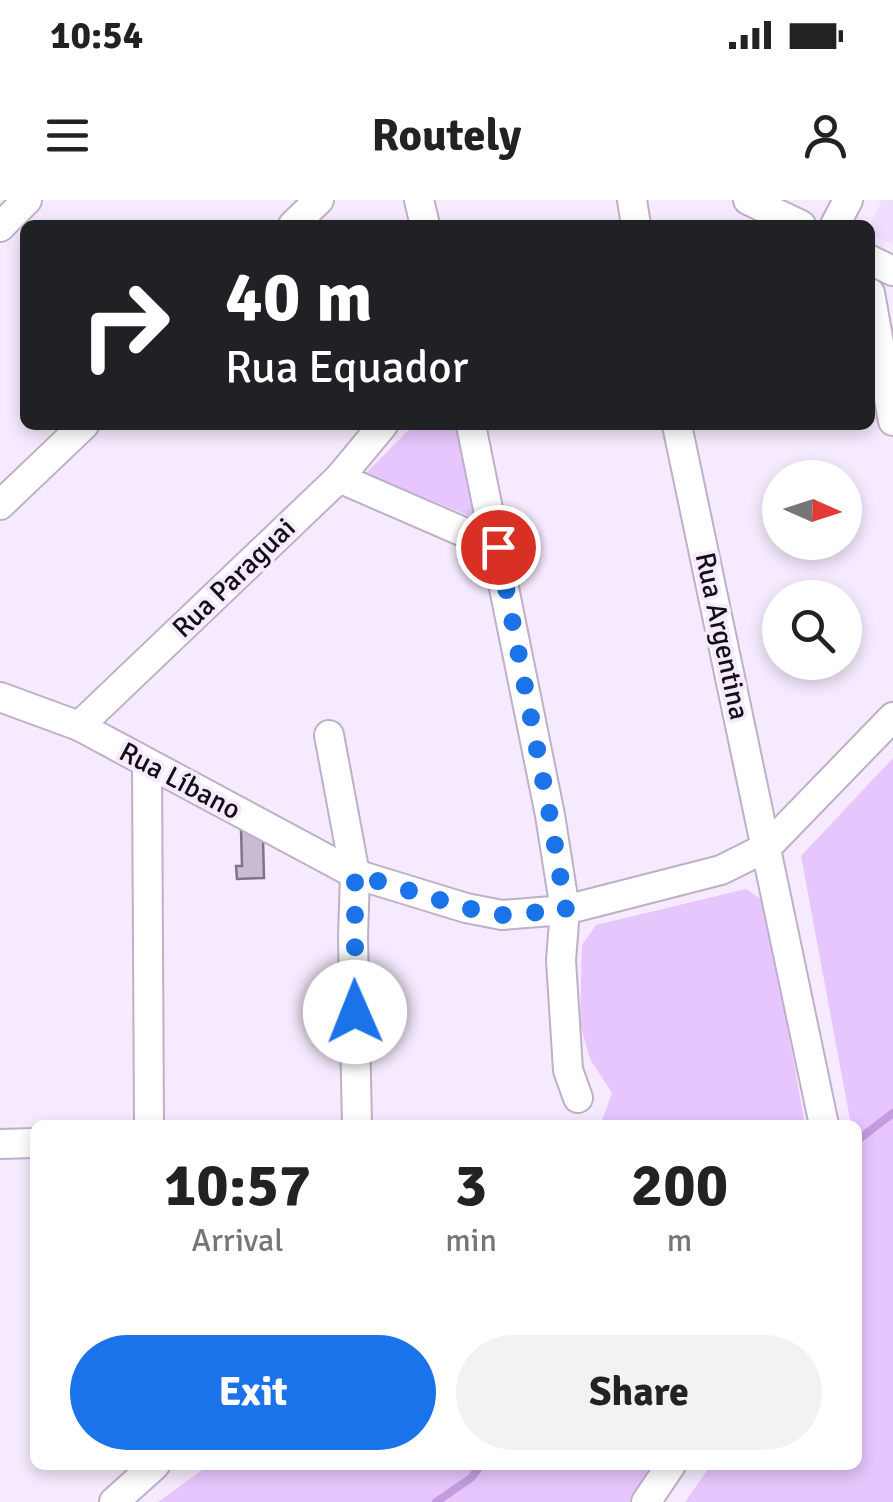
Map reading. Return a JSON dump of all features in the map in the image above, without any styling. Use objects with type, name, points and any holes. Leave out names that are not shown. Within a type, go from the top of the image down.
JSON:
[{"type":"street","points":[[0,227],[27,200]]},
{"type":"street","points":[[298,220],[319,200]]},
{"type":"street","points":[[748,200],[791,220]]},
{"type":"street","points":[[875,322],[893,421]]},
{"type":"street","points":[[0,505],[79,430]]},
{"type":"street","name":"Rua Paraguai","points":[[78,726],[338,478],[379,430]]},
{"type":"street","points":[[471,430],[498,547],[566,910],[561,960],[568,1070],[578,1098]]},
{"type":"street","name":"Rua Argentina","points":[[678,430],[823,1120]]},
{"type":"street","points":[[338,478],[498,547]]},
{"type":"street","name":"Rua Líbano","points":[[0,697],[78,726],[355,874],[466,908],[502,915],[566,910],[721,870],[768,847]]},
{"type":"street","points":[[768,847],[893,717]]},
{"type":"street","points":[[329,735],[355,874],[358,1120]]},
{"type":"street","points":[[148,764],[149,1120]]},
{"type":"street","points":[[0,1144],[30,1143]]},
{"type":"street","points":[[114,1502],[149,1470]]},
{"type":"street","points":[[646,1502],[668,1470]]},
{"type":"shaded area","points":[[882,200],[893,200],[893,245],[875,236],[872,220]]},
{"type":"shaded area","points":[[409,430],[464,430],[485,522],[365,474]]},
{"type":"shaded area","points":[[893,758],[893,1502],[685,1502],[707,1470],[862,1470],[862,1120],[850,1120],[801,856]]},
{"type":"shaded area","points":[[746,889],[765,902],[804,1120],[602,1120],[612,1093],[590,1059],[580,1024],[582,945],[596,925]]},
{"type":"shaded area","points":[[202,1470],[651,1470],[629,1502],[158,1502]]},
{"type":"building","points":[[241,828],[263,839],[264,878],[237,879],[236,866],[242,866]]},
{"type":"waterway","points":[[862,1137],[893,1113]]},
{"type":"waterway","points":[[436,1502],[477,1470]]},
{"type":"route","points":[[355,1012],[355,874],[502,915],[566,910],[498,547]]}]
